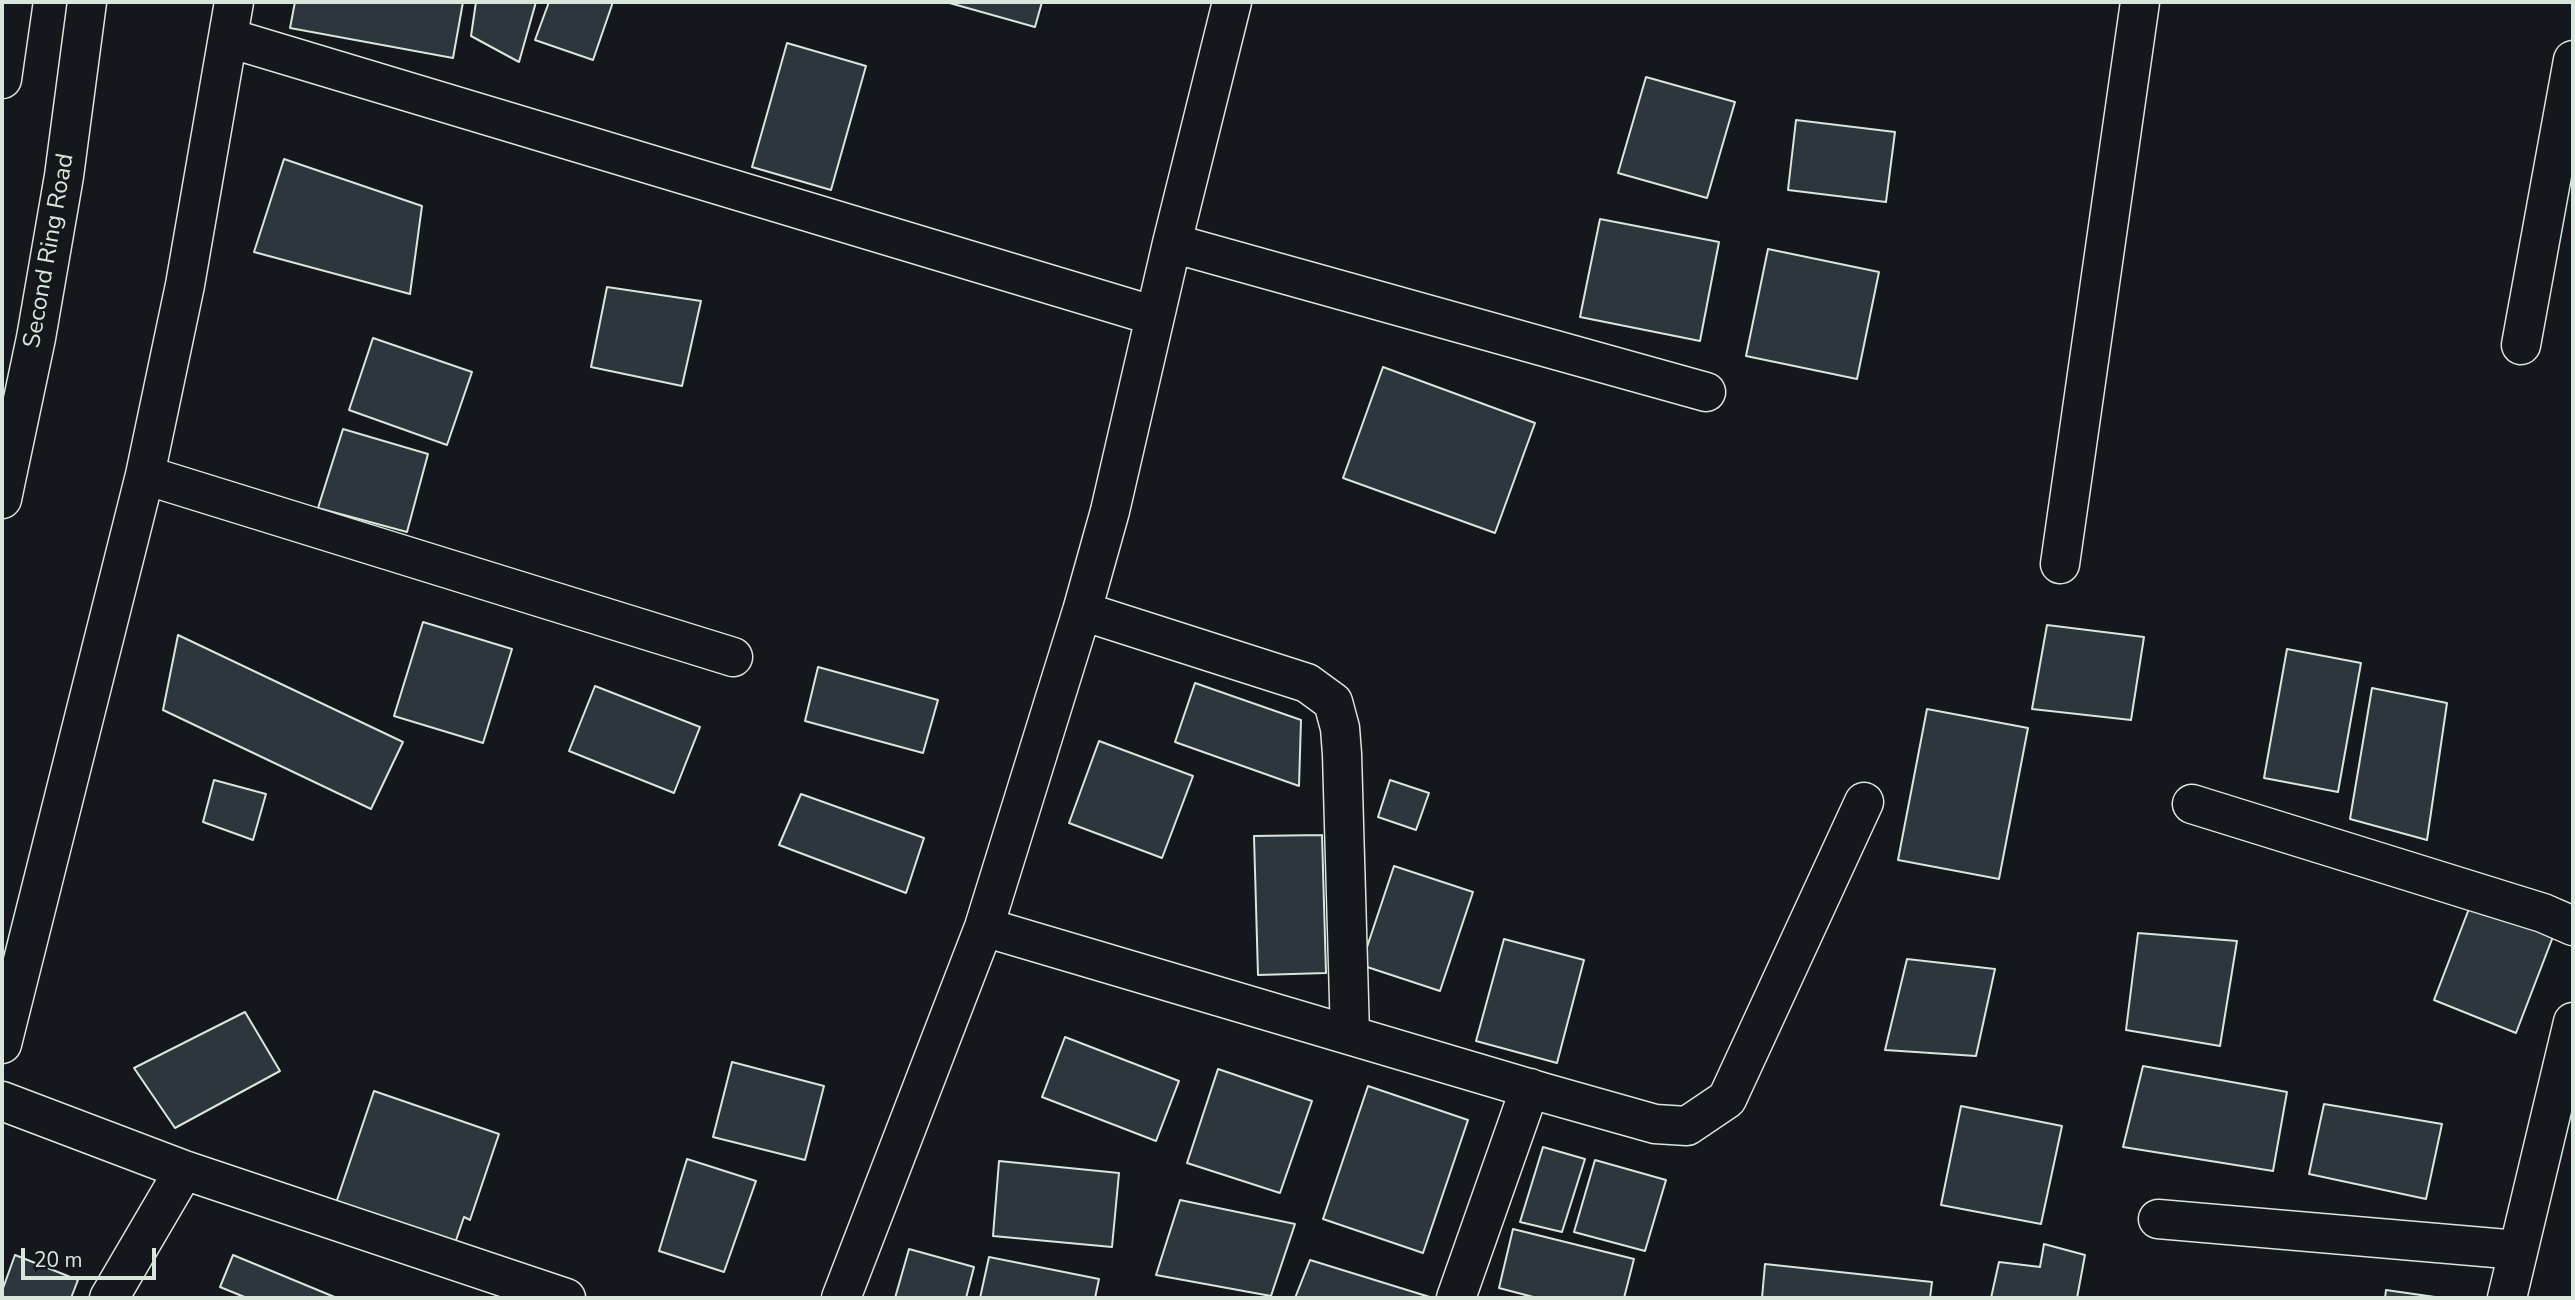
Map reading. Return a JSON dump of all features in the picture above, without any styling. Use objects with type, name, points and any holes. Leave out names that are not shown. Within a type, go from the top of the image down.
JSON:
[{"type":"main road","points":[[2,79],[13,2]]},
{"type":"main road","name":"Second Ring Road","points":[[2,499],[36,338],[64,176],[87,2]]},
{"type":"main road","points":[[841,1298],[985,927],[1082,611],[1110,511],[1172,243],[1232,2]]},
{"type":"main road","points":[[2060,564],[2140,2]]},
{"type":"main road","points":[[2,1044],[145,475],[185,285],[232,20],[1155,316]]},
{"type":"main road","points":[[2521,345],[2573,60]]},
{"type":"main road","points":[[1172,243],[1706,392]]},
{"type":"main road","points":[[145,475],[733,657]]},
{"type":"main road","points":[[1082,611],[1307,684],[1333,702],[1340,728],[1342,754],[1350,1035]]},
{"type":"main road","points":[[985,927],[1656,1124],[1687,1126],[1727,1099],[1864,802]]},
{"type":"main road","points":[[2192,804],[2543,913],[2573,926]]},
{"type":"main road","points":[[2507,1298],[2573,1022]]},
{"type":"main road","points":[[1456,1298],[1530,1088]]},
{"type":"main road","points":[[2,1101],[184,1170],[566,1298]]},
{"type":"main road","points":[[109,1298],[184,1170]]},
{"type":"main road","points":[[2158,1219],[2518,1250]]},
{"type":"building","points":[[295,2],[463,2],[453,58],[290,28]]},
{"type":"building","points":[[476,2],[536,2],[519,62],[471,36]]},
{"type":"building","points":[[549,2],[613,2],[593,60],[535,40]]},
{"type":"building","points":[[946,2],[1042,2],[1035,27]]},
{"type":"building","points":[[787,43],[866,66],[831,190],[752,167]]},
{"type":"building","points":[[1646,77],[1735,102],[1707,198],[1618,173]]},
{"type":"building","points":[[1796,120],[1895,132],[1886,202],[1788,190]]},
{"type":"building","points":[[284,159],[422,206],[410,294],[254,252]]},
{"type":"building","points":[[1600,219],[1719,242],[1700,341],[1580,317]]},
{"type":"building","points":[[1768,249],[1879,272],[1857,379],[1746,356]]},
{"type":"building","points":[[607,287],[701,301],[682,386],[591,367]]},
{"type":"building","points":[[373,338],[472,372],[447,445],[349,410]]},
{"type":"building","points":[[1383,367],[1535,423],[1495,533],[1343,478]]},
{"type":"building","points":[[343,429],[428,454],[407,532],[318,508]]},
{"type":"building","points":[[423,622],[512,649],[483,743],[394,716]]},
{"type":"building","points":[[2047,625],[2144,637],[2131,720],[2032,709]]},
{"type":"building","points":[[178,635],[403,742],[371,809],[163,710]]},
{"type":"building","points":[[2287,649],[2361,663],[2338,792],[2264,778]]},
{"type":"building","points":[[818,667],[938,700],[923,753],[805,721]]},
{"type":"building","points":[[1195,683],[1301,720],[1299,786],[1175,742]]},
{"type":"building","points":[[595,686],[700,727],[674,793],[569,751]]},
{"type":"building","points":[[2372,688],[2447,703],[2427,840],[2350,819]]},
{"type":"building","points":[[1927,709],[2028,728],[1999,879],[1898,860]]},
{"type":"building","points":[[1099,741],[1193,776],[1162,858],[1069,823]]},
{"type":"building","points":[[214,780],[266,794],[253,840],[203,822]]},
{"type":"building","points":[[1390,780],[1429,793],[1416,830],[1378,817]]},
{"type":"building","points":[[801,794],[924,838],[906,893],[779,845]]},
{"type":"building","points":[[1322,835],[1326,973],[1258,975],[1254,836]]},
{"type":"building","points":[[1394,866],[1473,892],[1440,991],[1361,965]]},
{"type":"building","points":[[2470,906],[2554,934],[2516,1033],[2434,1000]]},
{"type":"building","points":[[2138,933],[2237,941],[2220,1046],[2126,1030]]},
{"type":"building","points":[[1504,939],[1584,960],[1557,1063],[1476,1041]]},
{"type":"building","points":[[1907,959],[1995,969],[1976,1056],[1885,1050]]},
{"type":"building","points":[[245,1012],[280,1071],[175,1128],[134,1068]]},
{"type":"building","points":[[1065,1037],[1179,1081],[1156,1141],[1042,1097]]},
{"type":"building","points":[[732,1062],[824,1086],[805,1160],[713,1137]]},
{"type":"building","points":[[2143,1066],[2287,1092],[2273,1171],[2123,1147]]},
{"type":"building","points":[[1218,1069],[1312,1101],[1280,1193],[1187,1163]]},
{"type":"building","points":[[1368,1086],[1468,1120],[1423,1253],[1323,1219]]},
{"type":"building","points":[[374,1091],[499,1134],[470,1220],[464,1217],[454,1246],[335,1206]]},
{"type":"building","points":[[2324,1104],[2442,1124],[2426,1199],[2309,1174]]},
{"type":"building","points":[[1961,1106],[2062,1126],[2041,1224],[1941,1205]]},
{"type":"building","points":[[1543,1147],[1585,1159],[1562,1232],[1520,1222]]},
{"type":"building","points":[[687,1159],[756,1181],[724,1272],[659,1251]]},
{"type":"building","points":[[1595,1160],[1666,1180],[1645,1251],[1574,1232]]},
{"type":"building","points":[[999,1161],[1119,1173],[1112,1247],[993,1236]]},
{"type":"building","points":[[1180,1200],[1295,1224],[1271,1296],[1156,1275]]},
{"type":"building","points":[[1513,1229],[1634,1259],[1624,1298],[1537,1298],[1499,1288]]},
{"type":"building","points":[[2044,1244],[2085,1255],[2077,1298],[1991,1298],[1999,1262],[2040,1267]]},
{"type":"building","points":[[909,1249],[974,1267],[966,1298],[895,1298]]},
{"type":"building","points":[[15,1255],[78,1280],[71,1298],[2,1298]]},
{"type":"building","points":[[233,1255],[337,1298],[247,1298],[220,1287]]},
{"type":"building","points":[[989,1257],[1099,1279],[1095,1298],[980,1298]]},
{"type":"building","points":[[1310,1260],[1433,1298],[1295,1298]]},
{"type":"building","points":[[1765,1264],[1932,1282],[1930,1298],[1762,1298]]},
{"type":"building","points":[[2386,1290],[2442,1298],[2385,1298]]}]
